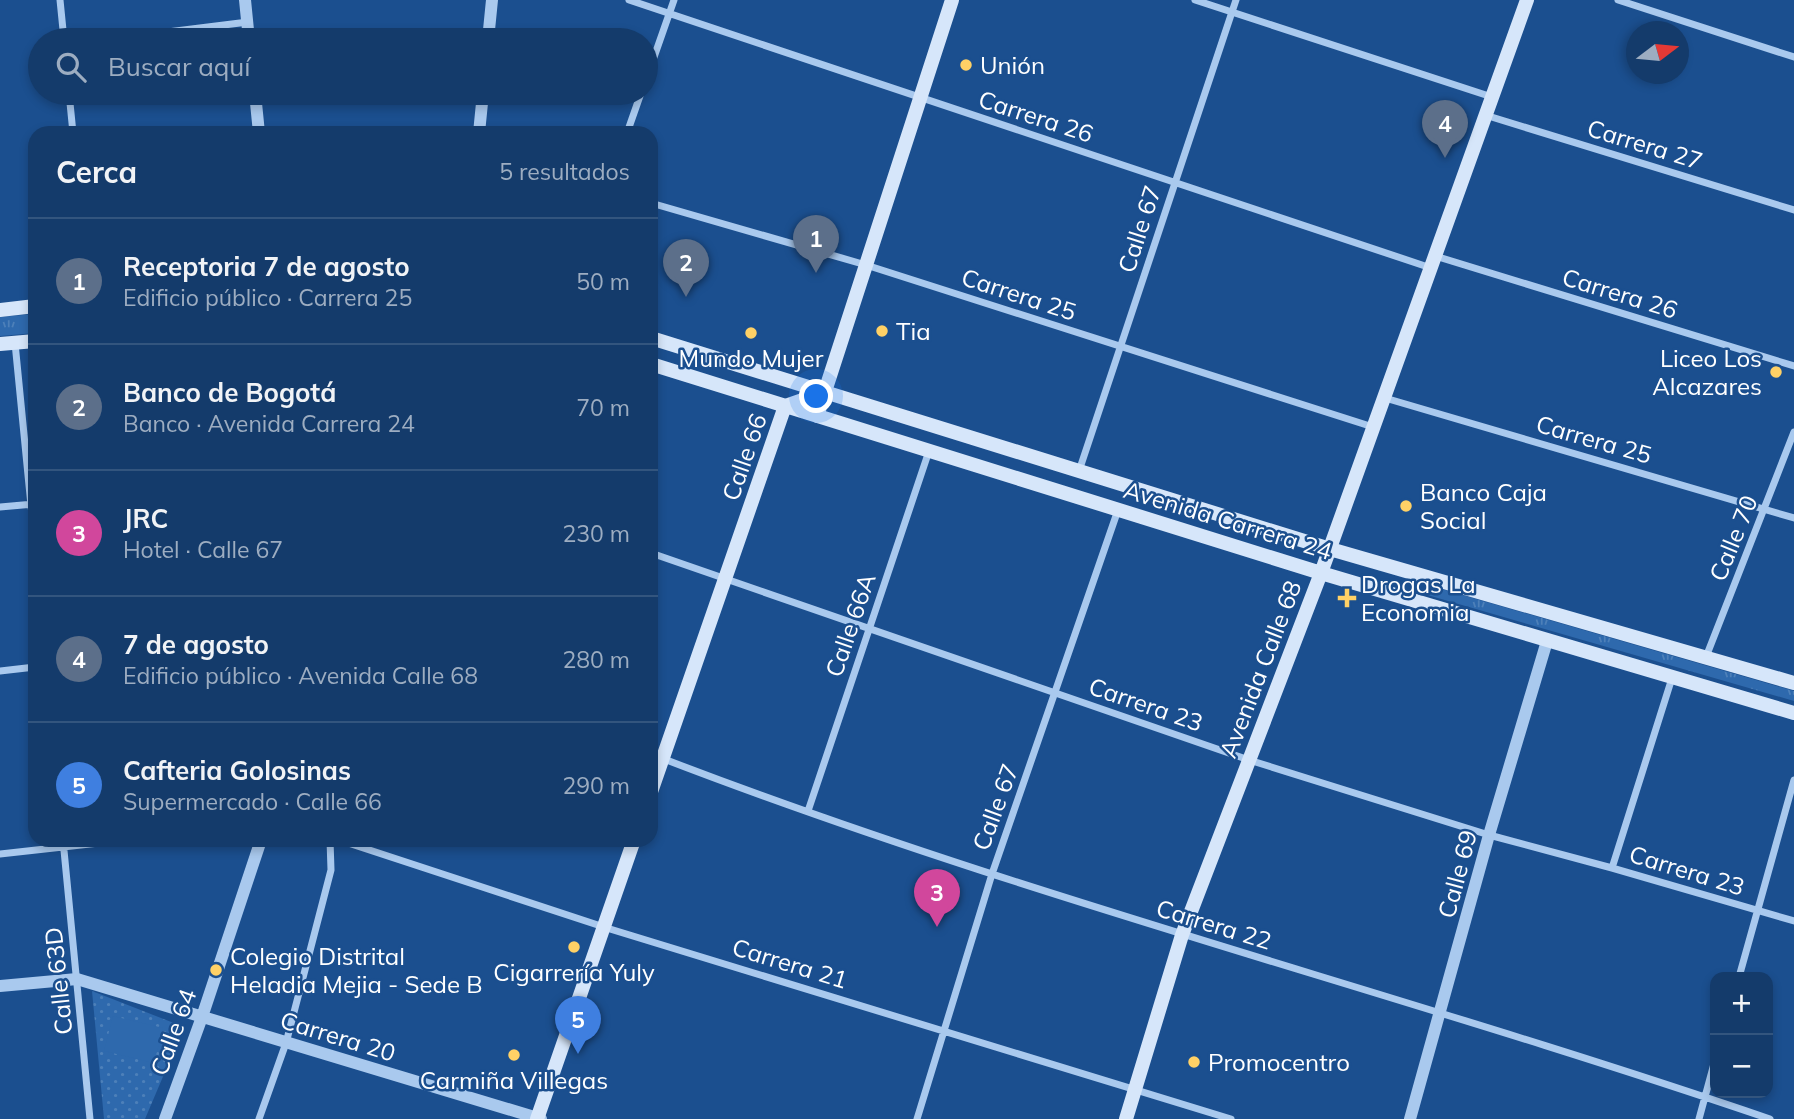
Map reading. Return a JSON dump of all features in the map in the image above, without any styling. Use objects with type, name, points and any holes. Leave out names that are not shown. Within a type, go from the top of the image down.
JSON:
[{"type":"main road","points":[[817,416],[952,0]]},
{"type":"main road","name":"Avenida Calle 68","points":[[1126,1119],[1182,935],[1330,549],[1527,0]]},
{"type":"main road","points":[[0,310],[28,307]]},
{"type":"main road","name":"Avenida Carrera 24","points":[[658,340],[1330,549],[1794,683]]},
{"type":"main road","points":[[0,344],[28,342]]},
{"type":"main road","name":"Avenida Carrera 24","points":[[658,366],[1321,573],[1794,713]]},
{"type":"main road","name":"Calle 66","points":[[658,754],[725,579],[785,406],[825,392]]},
{"type":"main road","points":[[539,1119],[632,847]]},
{"type":"street","points":[[60,0],[63,28]]},
{"type":"street","points":[[245,0],[249,28]]},
{"type":"street","points":[[489,28],[492,0]]},
{"type":"street","name":"Carrera 26","points":[[629,0],[1175,182],[1433,262],[1794,366]]},
{"type":"street","points":[[658,47],[674,0]]},
{"type":"street","points":[[1195,0],[1492,97]]},
{"type":"street","name":"Calle 67","points":[[1079,471],[1236,0]]},
{"type":"street","points":[[1618,0],[1794,57]]},
{"type":"street","points":[[200,28],[248,22]]},
{"type":"street","points":[[70,105],[72,126]]},
{"type":"street","points":[[256,105],[258,126]]},
{"type":"street","points":[[480,126],[482,105]]},
{"type":"street","points":[[629,126],[637,105]]},
{"type":"street","name":"Carrera 27","points":[[1485,115],[1794,210]]},
{"type":"street","name":"Carrera 25","points":[[658,205],[866,265],[1373,427]]},
{"type":"street","points":[[15,343],[28,459]]},
{"type":"street","name":"Carrera 25","points":[[1384,398],[1794,518]]},
{"type":"street","name":"Calle 70","points":[[1706,657],[1794,432]]},
{"type":"street","name":"Calle 66A","points":[[808,811],[929,451]]},
{"type":"street","points":[[0,507],[28,504]]},
{"type":"street","name":"Calle 67","points":[[918,1119],[992,874],[1118,510]]},
{"type":"street","name":"Carrera 23","points":[[658,555],[1249,760],[1489,835],[1794,921]]},
{"type":"street","name":"Calle 69","points":[[1410,1119],[1546,641]]},
{"type":"street","points":[[0,671],[28,668]]},
{"type":"street","points":[[1612,868],[1672,678]]},
{"type":"street","name":"Carrera 22","points":[[658,757],[992,874],[1441,1013],[1770,1119]]},
{"type":"street","points":[[1740,972],[1794,780]]},
{"type":"street","points":[[0,854],[41,847]]},
{"type":"street","name":"Calle 63D","points":[[64,847],[90,1119]]},
{"type":"street","name":"Calle 64","points":[[164,1119],[202,1017],[259,847]]},
{"type":"street","points":[[259,1119],[286,1043],[331,870],[330,847]]},
{"type":"street","name":"Carrera 21","points":[[361,847],[604,926],[1231,1119]]},
{"type":"street","name":"Carrera 20","points":[[0,986],[76,979],[539,1119]]},
{"type":"street","points":[[1699,1119],[1710,1078]]},
{"type":"green space","points":[[28,315],[28,334],[0,336],[0,317]]},
{"type":"green space","points":[[1428,585],[1794,691],[1794,701],[1424,594]]},
{"type":"green space","points":[[92,991],[184,1027],[145,1119],[104,1119]]},
{"type":"green space","points":[[113,1016],[163,1028],[154,1063],[104,1051]]},
{"type":"place","name":"Unión","points":[[966,65]]},
{"type":"place","name":"7 de agosto","points":[[1445,158]]},
{"type":"place","name":"Receptoria 7 de agosto","points":[[816,273]]},
{"type":"place","name":"Banco de Bogotá","points":[[686,297]]},
{"type":"place","name":"Tia","points":[[882,331]]},
{"type":"place","name":"Mundo Mujer","points":[[751,333]]},
{"type":"place","name":"Liceo Los Alcazares","points":[[1776,372]]},
{"type":"place","name":"Banco Caja Social","points":[[1406,506]]},
{"type":"place","name":"Drogas La Economia","points":[[1347,598]]},
{"type":"place","name":"JRC","points":[[937,927]]},
{"type":"place","name":"Cigarrería Yuly","points":[[574,947]]},
{"type":"place","name":"Colegio Distrital Heladia Mejia - Sede B","points":[[216,970]]},
{"type":"place","name":"Cafteria Golosinas","points":[[578,1054]]},
{"type":"place","name":"Carmiña Villegas","points":[[514,1055]]},
{"type":"place","name":"Promocentro","points":[[1194,1062]]}]
